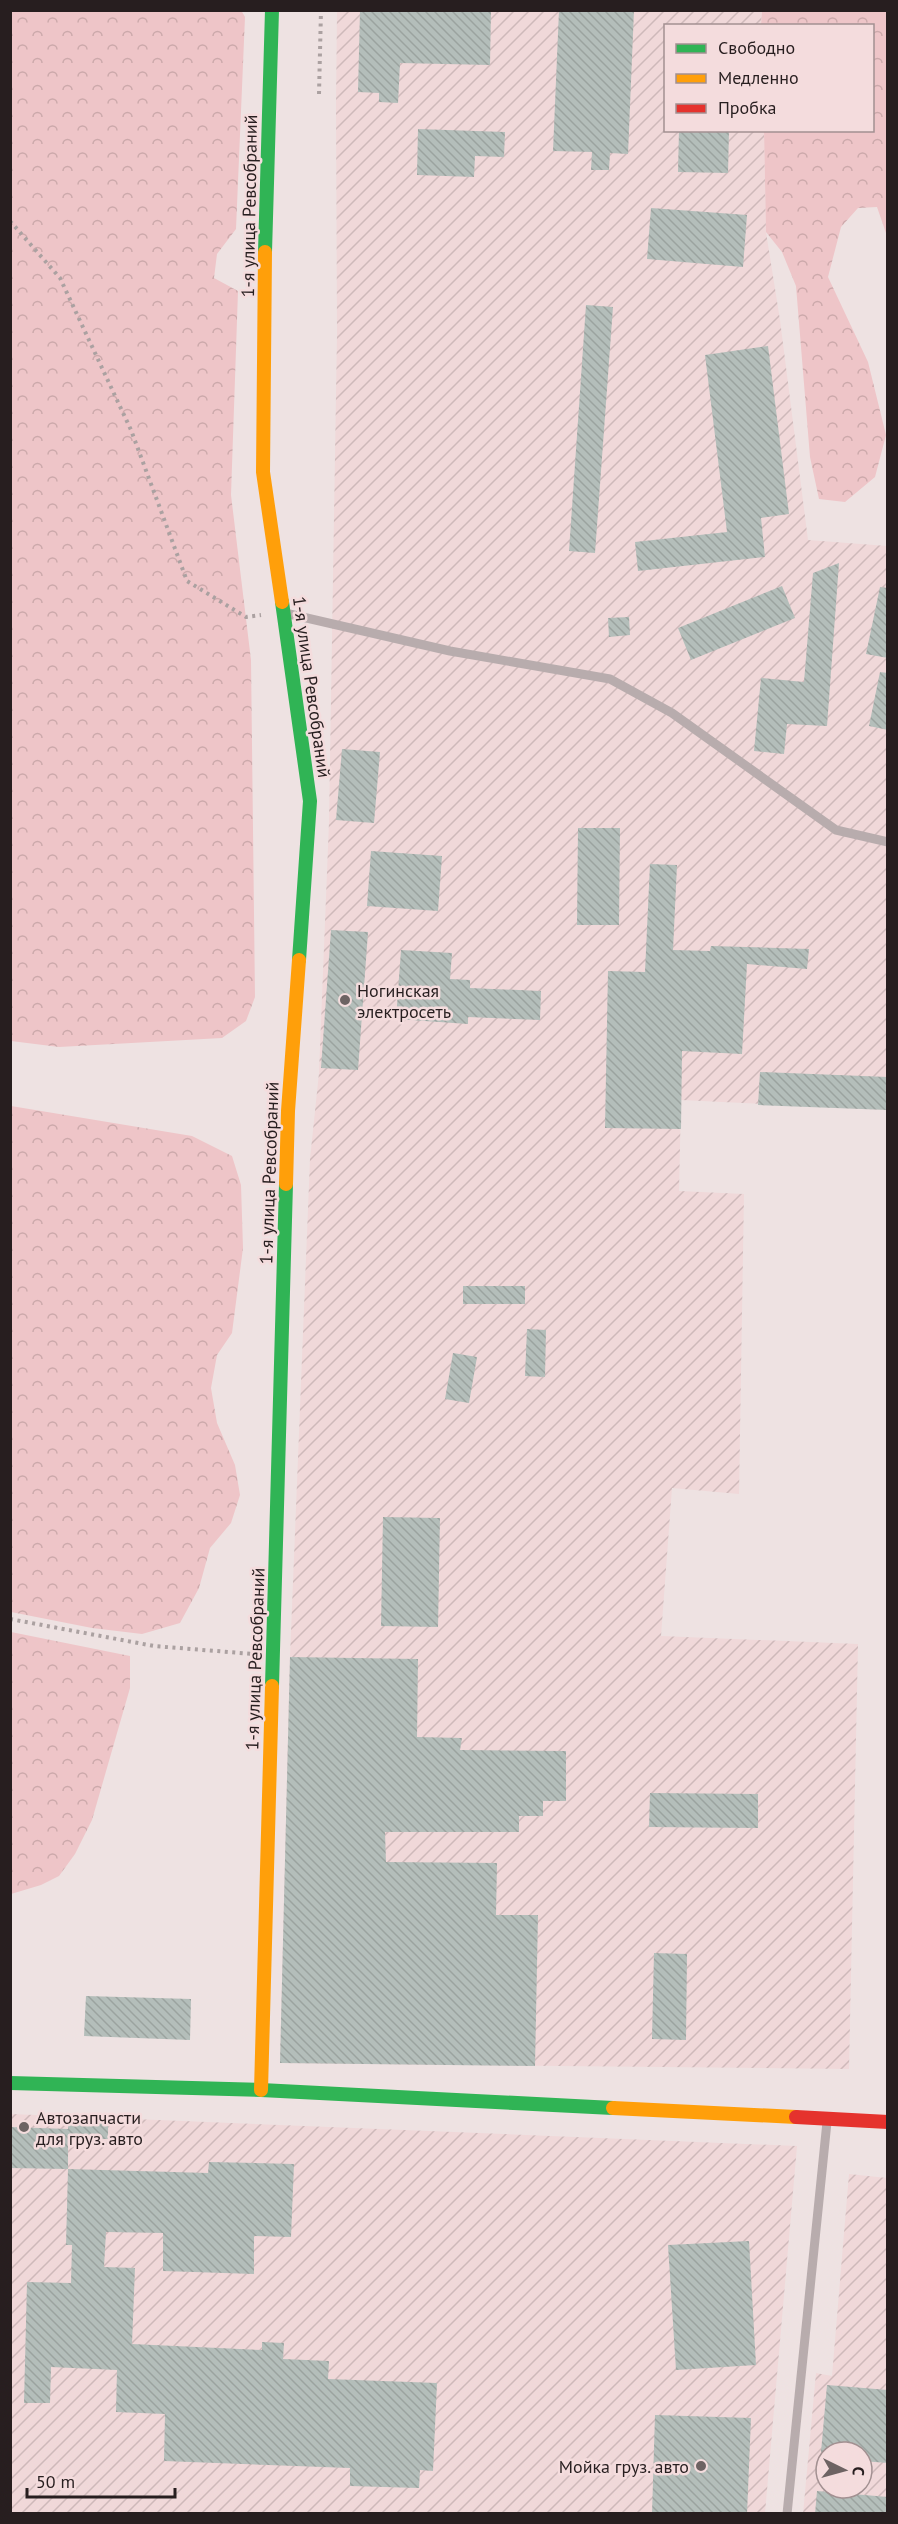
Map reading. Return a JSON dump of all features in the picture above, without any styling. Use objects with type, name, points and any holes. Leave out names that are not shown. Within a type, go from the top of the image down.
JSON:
[{"type":"street","name":"1-я улица Ревсобраний","points":[[261,2090],[288,1111],[310,801],[263,472],[265,237],[272,10]]},
{"type":"street","points":[[10,2083],[261,2090],[888,2122]]},
{"type":"lane","points":[[283,612],[450,651],[610,679],[672,713],[836,830],[888,842]]},
{"type":"lane","points":[[787,2514],[827,2120]]},
{"type":"path","points":[[319,94],[321,10]]},
{"type":"path","points":[[10,220],[60,278],[131,430],[187,581],[246,617],[283,612]]},
{"type":"path","points":[[10,1619],[154,1646],[273,1655]]},
{"type":"shaded area","points":[[337,11],[762,11],[761,24],[664,24],[664,132],[764,132],[766,232],[780,320],[808,540],[887,546],[887,1110],[681,1100],[679,1191],[744,1194],[739,1494],[672,1488],[661,1636],[858,1644],[849,2069],[280,2063],[290,1657],[310,1159],[319,1073],[329,822],[337,334]]},
{"type":"shaded area","points":[[11,2114],[797,2146],[765,2513],[11,2514]]},
{"type":"shaded area","points":[[849,2174],[887,2178],[887,2513],[803,2514],[816,2373],[832,2376]]},
{"type":"green space","points":[[11,10],[241,10],[245,17],[236,229],[217,254],[214,278],[238,291],[231,495],[251,660],[255,997],[246,1021],[222,1038],[59,1047],[11,1041]]},
{"type":"green space","points":[[762,11],[887,11],[887,236],[877,207],[858,208],[841,227],[828,277],[868,362],[886,435],[875,477],[845,502],[819,499],[810,457],[796,286],[782,252],[766,232],[764,132],[874,132],[874,24],[761,24]]},
{"type":"green space","points":[[11,1106],[192,1136],[232,1156],[241,1185],[243,1248],[232,1333],[217,1355],[211,1388],[217,1423],[235,1465],[240,1495],[231,1523],[210,1548],[199,1588],[180,1623],[142,1634],[92,1628],[11,1612]]},
{"type":"green space","points":[[11,1632],[130,1656],[130,1688],[92,1820],[75,1854],[59,1876],[41,1885],[11,1894]]},
{"type":"building","points":[[360,10],[491,10],[490,65],[400,63],[398,103],[379,102],[379,93],[358,92]]},
{"type":"building","points":[[559,10],[634,10],[628,154],[610,153],[609,170],[591,170],[592,152],[553,151]]},
{"type":"building","points":[[418,129],[505,132],[504,157],[475,156],[474,177],[417,175]]},
{"type":"building","points":[[679,132],[729,132],[728,173],[678,172]]},
{"type":"building","points":[[651,208],[747,215],[743,267],[647,259]]},
{"type":"building","points":[[586,305],[613,307],[595,553],[569,551]]},
{"type":"building","points":[[768,346],[789,514],[761,518],[765,557],[638,571],[635,542],[727,532],[705,355]]},
{"type":"building","points":[[839,563],[827,726],[787,724],[784,754],[754,751],[761,678],[804,682],[813,573]]},
{"type":"building","points":[[782,586],[795,618],[691,660],[678,628]]},
{"type":"building","points":[[880,587],[888,588],[888,658],[866,654]]},
{"type":"building","points":[[629,617],[630,635],[609,637],[608,618]]},
{"type":"building","points":[[880,672],[888,673],[888,730],[869,726]]},
{"type":"building","points":[[342,749],[380,752],[374,823],[336,820]]},
{"type":"building","points":[[578,828],[620,828],[619,925],[577,925]]},
{"type":"building","points":[[371,851],[442,856],[438,911],[367,906]]},
{"type":"building","points":[[650,864],[677,865],[673,950],[710,951],[711,946],[809,949],[807,969],[747,964],[742,1054],[682,1051],[681,1129],[605,1128],[608,971],[645,972]]},
{"type":"building","name":"Ногинская электросеть","points":[[331,930],[368,932],[358,1070],[321,1068]]},
{"type":"building","points":[[401,950],[452,953],[450,979],[470,980],[470,988],[541,991],[540,1020],[468,1017],[468,1024],[396,1019]]},
{"type":"building","points":[[760,1072],[888,1077],[888,1110],[758,1105]]},
{"type":"building","points":[[463,1286],[525,1286],[525,1304],[463,1304]]},
{"type":"building","points":[[527,1329],[546,1330],[545,1377],[525,1376]]},
{"type":"building","points":[[453,1353],[477,1357],[469,1403],[445,1399]]},
{"type":"building","points":[[383,1517],[440,1518],[438,1627],[381,1626]]},
{"type":"building","points":[[290,1657],[418,1659],[417,1737],[462,1738],[460,1750],[566,1751],[566,1801],[543,1801],[543,1816],[519,1816],[519,1832],[385,1832],[386,1862],[497,1863],[496,1915],[538,1915],[535,2066],[280,2063]]},
{"type":"building","points":[[650,1793],[758,1794],[758,1828],[649,1827]]},
{"type":"building","points":[[654,1953],[687,1954],[686,2040],[652,2039]]},
{"type":"building","points":[[86,1996],[191,1999],[190,2040],[84,2036]]},
{"type":"building","points":[[68,2120],[108,2120],[108,2139],[68,2139],[68,2169],[10,2168],[10,2127],[68,2129]]},
{"type":"building","points":[[209,2162],[294,2164],[291,2237],[254,2236],[254,2274],[163,2271],[163,2233],[106,2232],[104,2267],[135,2268],[132,2344],[262,2350],[262,2342],[284,2343],[283,2359],[329,2361],[328,2379],[437,2383],[433,2471],[420,2470],[419,2488],[350,2486],[350,2468],[164,2461],[165,2414],[116,2412],[117,2370],[51,2367],[50,2403],[24,2403],[27,2282],[71,2283],[72,2245],[66,2245],[68,2169],[208,2173]]},
{"type":"building","points":[[749,2241],[756,2365],[676,2370],[668,2245]]},
{"type":"building","points":[[827,2385],[888,2390],[888,2463],[874,2462],[874,2440],[822,2440]]},
{"type":"building","name":"Мойка груз. авто","points":[[655,2415],[751,2418],[747,2514],[652,2514]]},
{"type":"building","points":[[874,2496],[888,2497],[888,2514],[815,2514],[816,2500],[874,2500]]},
{"type":"traffic: fast","points":[[265,252],[272,10]]},
{"type":"traffic: fast","points":[[282,602],[310,801],[299,960]]},
{"type":"traffic: fast","points":[[272,1686],[286,1184]]},
{"type":"traffic: fast","points":[[10,2083],[261,2090],[613,2108]]},
{"type":"traffic: slow","points":[[265,252],[263,472],[282,602]]},
{"type":"traffic: slow","points":[[286,1184],[288,1111],[299,960]]},
{"type":"traffic: slow","points":[[261,2090],[272,1686]]},
{"type":"traffic: slow","points":[[613,2108],[796,2117]]},
{"type":"traffic: jam","points":[[796,2117],[888,2122]]},
{"type":"place","name":"Ногинская электросеть","points":[[345,1000]]},
{"type":"place","name":"Автозапчасти для груз. авто","points":[[24,2127]]},
{"type":"place","name":"Мойка груз. авто","points":[[701,2466]]}]
